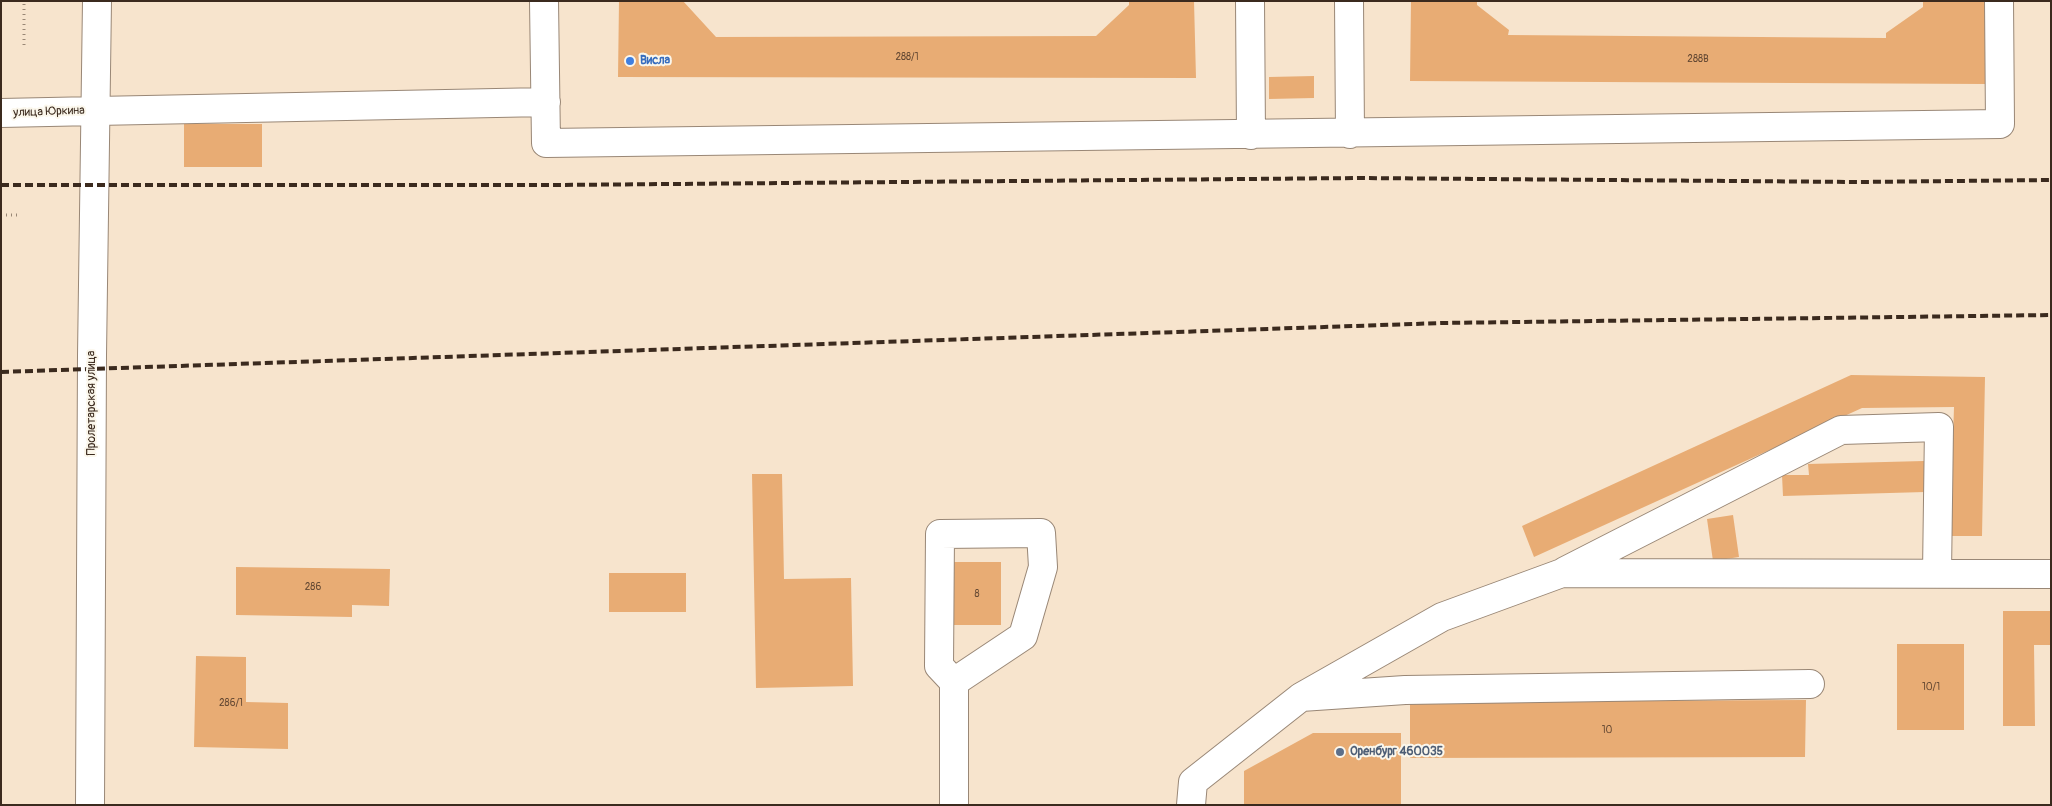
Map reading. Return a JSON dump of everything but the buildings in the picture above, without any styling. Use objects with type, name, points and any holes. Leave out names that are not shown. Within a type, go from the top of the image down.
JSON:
[{"type":"main road","name":"Пролетарская улица","points":[[90,805],[92,324],[97,1]]},
{"type":"main road","points":[[544,1],[546,143],[1350,134],[2000,124],[1999,1]]},
{"type":"main road","points":[[1250,1],[1252,135]]},
{"type":"main road","points":[[1349,1],[1350,134]]},
{"type":"main road","name":"улица Юркина","points":[[1,113],[546,102]]},
{"type":"main road","points":[[1190,805],[1192,782],[1301,697],[1442,617],[1562,573],[1841,430],[1939,427],[1937,573]]},
{"type":"main road","points":[[954,682],[1023,636],[1043,567],[1041,533],[940,534],[939,666],[954,682],[954,805]]},
{"type":"main road","points":[[1562,573],[2051,574]]},
{"type":"main road","points":[[1301,697],[1405,690],[1810,684]]},
{"type":"path","points":[[24,1],[24,45]]},
{"type":"path","points":[[1,215],[17,215]]},
{"type":"railway","points":[[1,185],[556,185],[1360,178],[1859,182],[2051,180]]},
{"type":"railway","points":[[1,372],[1442,323],[2051,315]]},
{"type":"place","name":"Висла","points":[[630,61]]},
{"type":"place","name":"Оренбург 460035","points":[[1340,752]]}]
